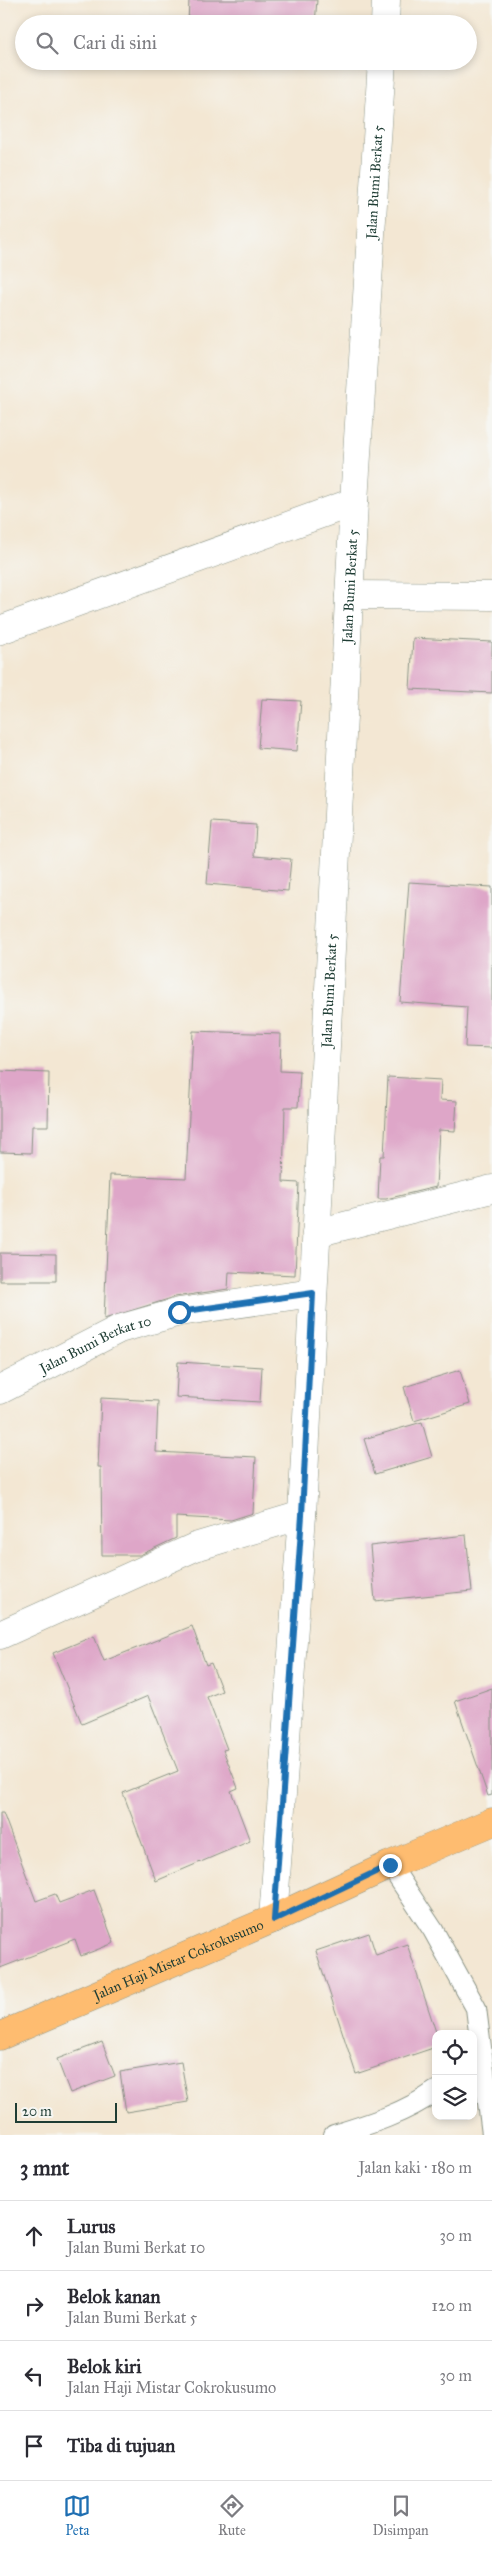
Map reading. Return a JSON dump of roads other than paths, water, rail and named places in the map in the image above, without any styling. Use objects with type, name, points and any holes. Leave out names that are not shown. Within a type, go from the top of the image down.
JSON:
[{"type":"main road","name":"Jalan Haji Mistar Cokrokusumo","points":[[0,2036],[274,1920],[390,1865],[492,1822]]},
{"type":"street","points":[[385,15],[386,0]]},
{"type":"street","name":"Jalan Bumi Berkat 5","points":[[274,1920],[302,1515],[354,502],[381,70]]},
{"type":"street","points":[[0,630],[354,502]]},
{"type":"street","points":[[349,595],[492,596]]},
{"type":"street","points":[[316,1233],[386,1218],[492,1189]]},
{"type":"street","name":"Jalan Bumi Berkat 10","points":[[0,1390],[119,1329],[179,1312],[313,1293]]},
{"type":"street","points":[[0,1635],[195,1547],[302,1515]]},
{"type":"lane","points":[[390,1865],[433,1930],[476,2008],[476,2030]]},
{"type":"lane","points":[[477,2055],[492,2134]]},
{"type":"lane","points":[[334,2135],[372,2124],[420,2103],[432,2095]]}]
